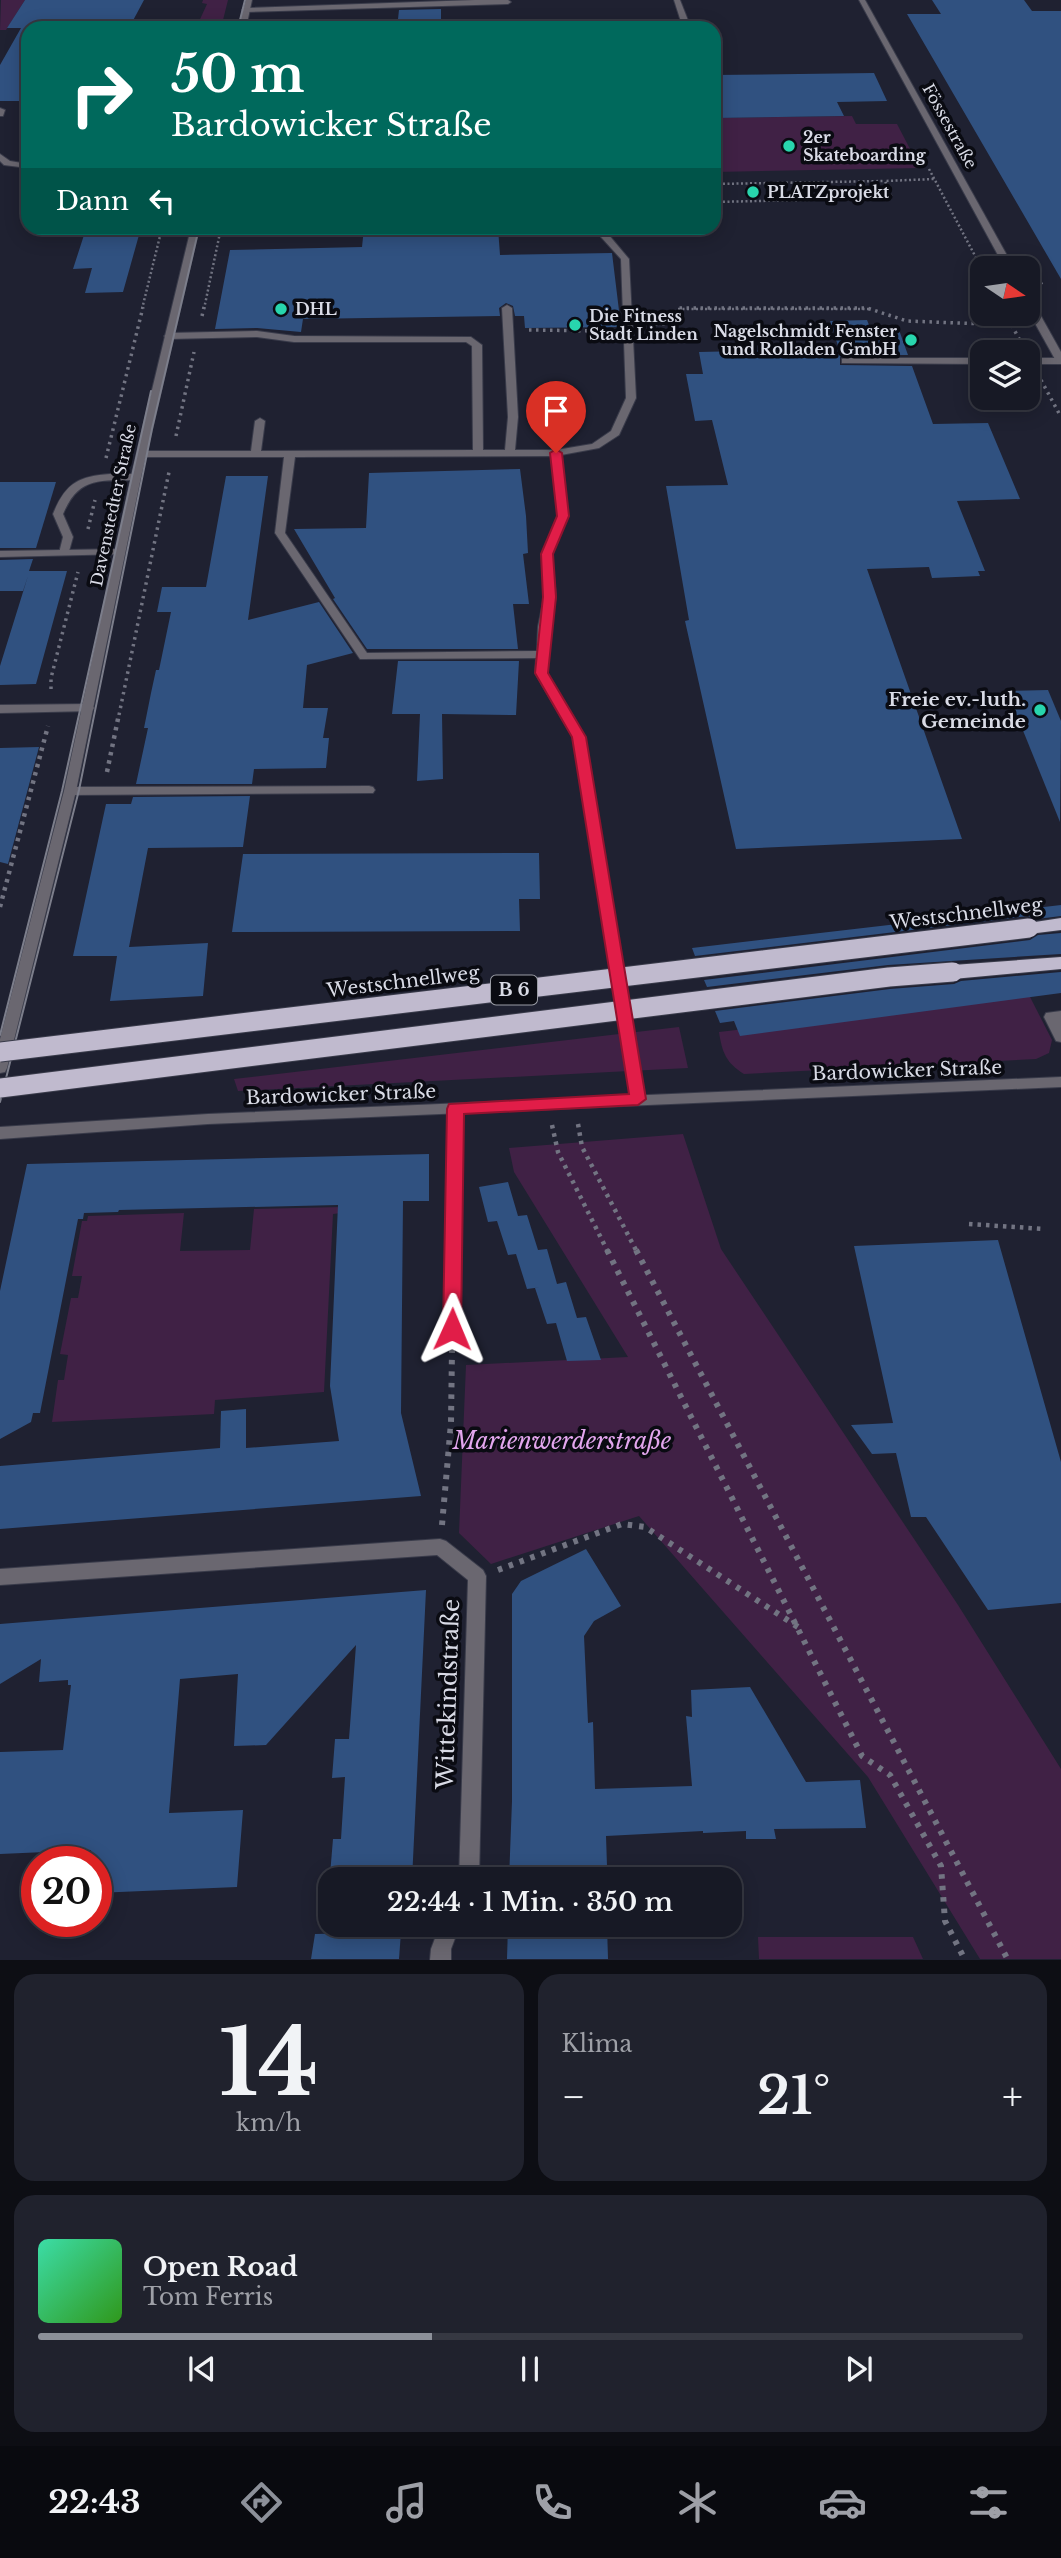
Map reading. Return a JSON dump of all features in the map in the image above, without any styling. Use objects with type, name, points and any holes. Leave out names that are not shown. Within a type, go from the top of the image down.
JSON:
[{"type":"highway","name":"Westschnellweg","points":[[0,1052],[1061,924]]},
{"type":"highway","name":"B 6","points":[[0,1087],[875,979],[1061,963]]},
{"type":"street","points":[[244,21],[248,0]]},
{"type":"street","points":[[677,0],[684,21]]},
{"type":"street","name":"Fössestraße","points":[[862,0],[1003,256]]},
{"type":"street","points":[[246,10],[362,8],[397,3],[508,2]]},
{"type":"street","points":[[0,156],[7,163],[21,165]]},
{"type":"street","name":"Davenstedter Straße","points":[[0,1068],[70,791],[136,477],[193,235]]},
{"type":"street","points":[[142,454],[556,453],[596,446],[615,433],[631,398],[625,259],[604,235]]},
{"type":"street","points":[[508,308],[513,417],[510,453]]},
{"type":"street","points":[[1040,323],[1061,361]]},
{"type":"street","points":[[169,336],[257,334],[294,339],[475,341],[478,453]]},
{"type":"street","points":[[1040,359],[1061,361]]},
{"type":"street","points":[[845,361],[970,361]]},
{"type":"street","points":[[256,453],[260,421]]},
{"type":"street","points":[[290,453],[286,509],[280,533],[364,657],[542,654]]},
{"type":"street","points":[[556,453],[563,516],[547,554],[550,597],[541,673],[579,737],[638,1099]]},
{"type":"street","points":[[64,553],[68,537],[58,514],[64,495],[80,481],[136,477]]},
{"type":"street","points":[[0,554],[121,552]]},
{"type":"street","points":[[0,709],[88,708]]},
{"type":"street","points":[[70,791],[369,790]]},
{"type":"street","points":[[1061,1016],[1051,1017],[1061,1037]]},
{"type":"street","name":"Bardowicker Straße","points":[[0,1133],[208,1119],[1061,1082]]},
{"type":"street","points":[[452,1329],[455,1109]]},
{"type":"street","points":[[0,1577],[440,1547]]},
{"type":"street","name":"Wittekindstraße","points":[[440,1547],[478,1576],[469,1867]]},
{"type":"street","points":[[440,1959],[446,1937]]},
{"type":"path","points":[[721,184],[934,179]]},
{"type":"path","points":[[721,202],[892,198],[885,181]]},
{"type":"path","points":[[770,183],[776,201]]},
{"type":"path","points":[[103,790],[219,235]]},
{"type":"path","points":[[671,324],[678,308],[867,308],[907,321],[970,323]]},
{"type":"path","points":[[1040,379],[1061,417]]},
{"type":"path","points":[[574,1103],[582,1147],[1008,1959]]},
{"type":"path","points":[[547,1105],[558,1152],[862,1755],[890,1775],[941,1866],[945,1921],[965,1959]]},
{"type":"path","points":[[969,1224],[1045,1229]]},
{"type":"path","points":[[440,1547],[451,1423],[452,1329]]},
{"type":"path","points":[[478,1576],[622,1524],[645,1527],[799,1628]]},
{"type":"green space","points":[[1,0],[25,0],[6,30],[0,30]]},
{"type":"green space","points":[[203,0],[228,0],[223,21],[199,21],[207,4],[202,3]]},
{"type":"green space","name":"2er Skateboarding","points":[[852,116],[856,124],[897,124],[920,168],[721,172],[721,118]]},
{"type":"green space","points":[[1029,995],[1052,1040],[1049,1053],[1036,1059],[744,1074],[733,1066],[726,1056],[719,1032]]},
{"type":"green space","points":[[679,1027],[688,1068],[238,1091],[234,1079]]},
{"type":"green space","name":"Marienwerderstraße","points":[[683,1134],[721,1249],[958,1605],[1061,1769],[1061,1959],[980,1959],[868,1777],[639,1516],[491,1564],[459,1533],[466,1365],[628,1357],[514,1172],[509,1148]]},
{"type":"green space","points":[[342,1207],[341,1213],[333,1214],[324,1392],[215,1400],[214,1414],[52,1422],[58,1380],[64,1380],[68,1355],[60,1354],[71,1298],[78,1298],[82,1276],[72,1276],[82,1221],[87,1221],[88,1216],[184,1213],[180,1251],[250,1250],[254,1209]]},
{"type":"green space","points":[[758,1937],[913,1937],[923,1959],[759,1959]]},
{"type":"building","points":[[25,0],[144,0],[133,21],[21,21],[21,28],[7,28]]},
{"type":"building","points":[[932,0],[1024,0],[1032,11],[1061,11],[1061,279],[907,14],[941,14]]},
{"type":"building","points":[[441,9],[441,21],[398,21],[399,10]]},
{"type":"building","points":[[21,28],[21,101],[0,101],[0,65]]},
{"type":"building","points":[[874,73],[887,101],[837,102],[844,116],[721,118],[721,75]]},
{"type":"building","points":[[84,235],[139,235],[123,292],[85,293],[92,268],[73,269]]},
{"type":"building","points":[[363,235],[499,235],[500,255],[612,253],[621,327],[525,328],[524,316],[515,316],[513,306],[506,303],[499,308],[500,316],[303,319],[301,332],[257,328],[215,329],[230,250],[362,247]]},
{"type":"building","points":[[867,320],[871,330],[899,330],[908,355],[845,355],[840,357],[840,365],[912,366],[933,424],[988,423],[1020,499],[957,501],[985,571],[978,571],[980,576],[932,578],[929,567],[867,569],[962,839],[736,849],[685,621],[689,620],[666,486],[728,485],[712,420],[695,421],[686,374],[703,374],[699,352],[839,349],[830,321]]},
{"type":"building","points":[[520,469],[526,516],[528,553],[523,554],[529,604],[513,604],[518,649],[367,649],[333,599],[335,598],[294,529],[366,528],[369,473]]},
{"type":"building","points":[[226,476],[268,476],[248,620],[319,602],[353,653],[307,665],[303,708],[328,708],[323,738],[329,738],[326,768],[254,769],[252,784],[136,784],[148,728],[144,728],[151,693],[156,670],[159,670],[171,612],[157,612],[162,587],[206,587]]},
{"type":"building","points":[[0,482],[56,482],[36,548],[0,548]]},
{"type":"building","points":[[33,559],[29,571],[67,571],[36,684],[0,685],[0,666],[28,576],[23,591],[0,591],[0,560]]},
{"type":"building","points":[[398,661],[519,661],[516,715],[442,714],[443,779],[417,781],[420,714],[392,714]]},
{"type":"building","points":[[1048,690],[1061,721],[1060,822],[1007,691]]},
{"type":"building","points":[[39,747],[8,864],[0,862],[0,748]]},
{"type":"building","points":[[250,796],[243,847],[148,848],[129,947],[208,943],[203,996],[110,1001],[117,956],[73,956],[106,804],[131,804],[133,797]]},
{"type":"building","points":[[539,853],[540,899],[519,899],[520,931],[232,932],[243,854]]},
{"type":"building","points":[[1061,905],[1061,916],[1037,919],[1028,916],[695,956],[692,948]]},
{"type":"building","points":[[1061,933],[1061,954],[888,965],[707,987],[704,980],[1030,940],[1038,935]]},
{"type":"building","points":[[1061,972],[1061,993],[740,1036],[734,1021],[720,1023],[715,1011],[890,989]]},
{"type":"building","points":[[429,1154],[429,1201],[403,1201],[401,1413],[421,1496],[0,1529],[0,1466],[220,1448],[221,1411],[246,1409],[246,1448],[339,1441],[330,1386],[338,1205],[84,1213],[83,1219],[78,1219],[40,1413],[33,1413],[31,1422],[0,1439],[0,1291],[27,1164]]},
{"type":"building","points":[[508,1182],[518,1216],[527,1215],[538,1250],[547,1249],[557,1284],[566,1282],[577,1318],[586,1317],[601,1360],[567,1361],[556,1323],[547,1324],[535,1288],[542,1287],[527,1289],[516,1254],[508,1255],[497,1221],[488,1222],[479,1187]]},
{"type":"building","points":[[998,1240],[1061,1462],[1061,1603],[988,1610],[926,1517],[911,1517],[896,1453],[872,1454],[851,1425],[893,1423],[854,1246]]},
{"type":"building","points":[[586,1549],[621,1606],[594,1621],[584,1636],[588,1723],[593,1722],[595,1789],[692,1786],[686,1716],[692,1717],[691,1690],[750,1687],[806,1782],[860,1780],[866,1828],[774,1829],[776,1839],[746,1839],[746,1831],[606,1836],[607,1866],[509,1867],[512,1594],[521,1581]]},
{"type":"building","points":[[426,1590],[413,1867],[331,1867],[333,1839],[341,1839],[345,1777],[332,1778],[335,1739],[349,1739],[356,1645],[266,1745],[234,1746],[238,1674],[180,1679],[169,1813],[243,1810],[237,1887],[112,1892],[112,1846],[21,1846],[21,1853],[0,1854],[0,1752],[63,1750],[71,1685],[68,1685],[68,1680],[39,1682],[41,1659],[0,1684],[0,1624]]},
{"type":"building","points":[[315,1934],[318,1934],[318,1937],[401,1937],[399,1959],[311,1959]]},
{"type":"building","points":[[508,1937],[607,1937],[608,1959],[507,1959]]},
{"type":"tram line","points":[[240,21],[245,0]]},
{"type":"tram line","points":[[0,1102],[79,790],[152,429],[197,235]]},
{"type":"tram line","points":[[0,1035],[62,791],[151,391]]},
{"type":"place","name":"2er Skateboarding","points":[[789,146]]},
{"type":"place","name":"PLATZprojekt","points":[[753,192]]},
{"type":"place","name":"DHL","points":[[281,309]]},
{"type":"place","name":"Die Fitness Stadt Linden","points":[[575,325]]},
{"type":"place","name":"Nagelschmidt Fenster und Rolladen GmbH","points":[[911,340]]},
{"type":"place","name":"Freie ev.-luth. Gemeinde","points":[[1040,710]]},
{"type":"route","points":[[452,1329],[455,1109],[638,1099],[579,737],[541,673],[544,627],[550,597],[547,554],[563,516],[556,453]]}]
